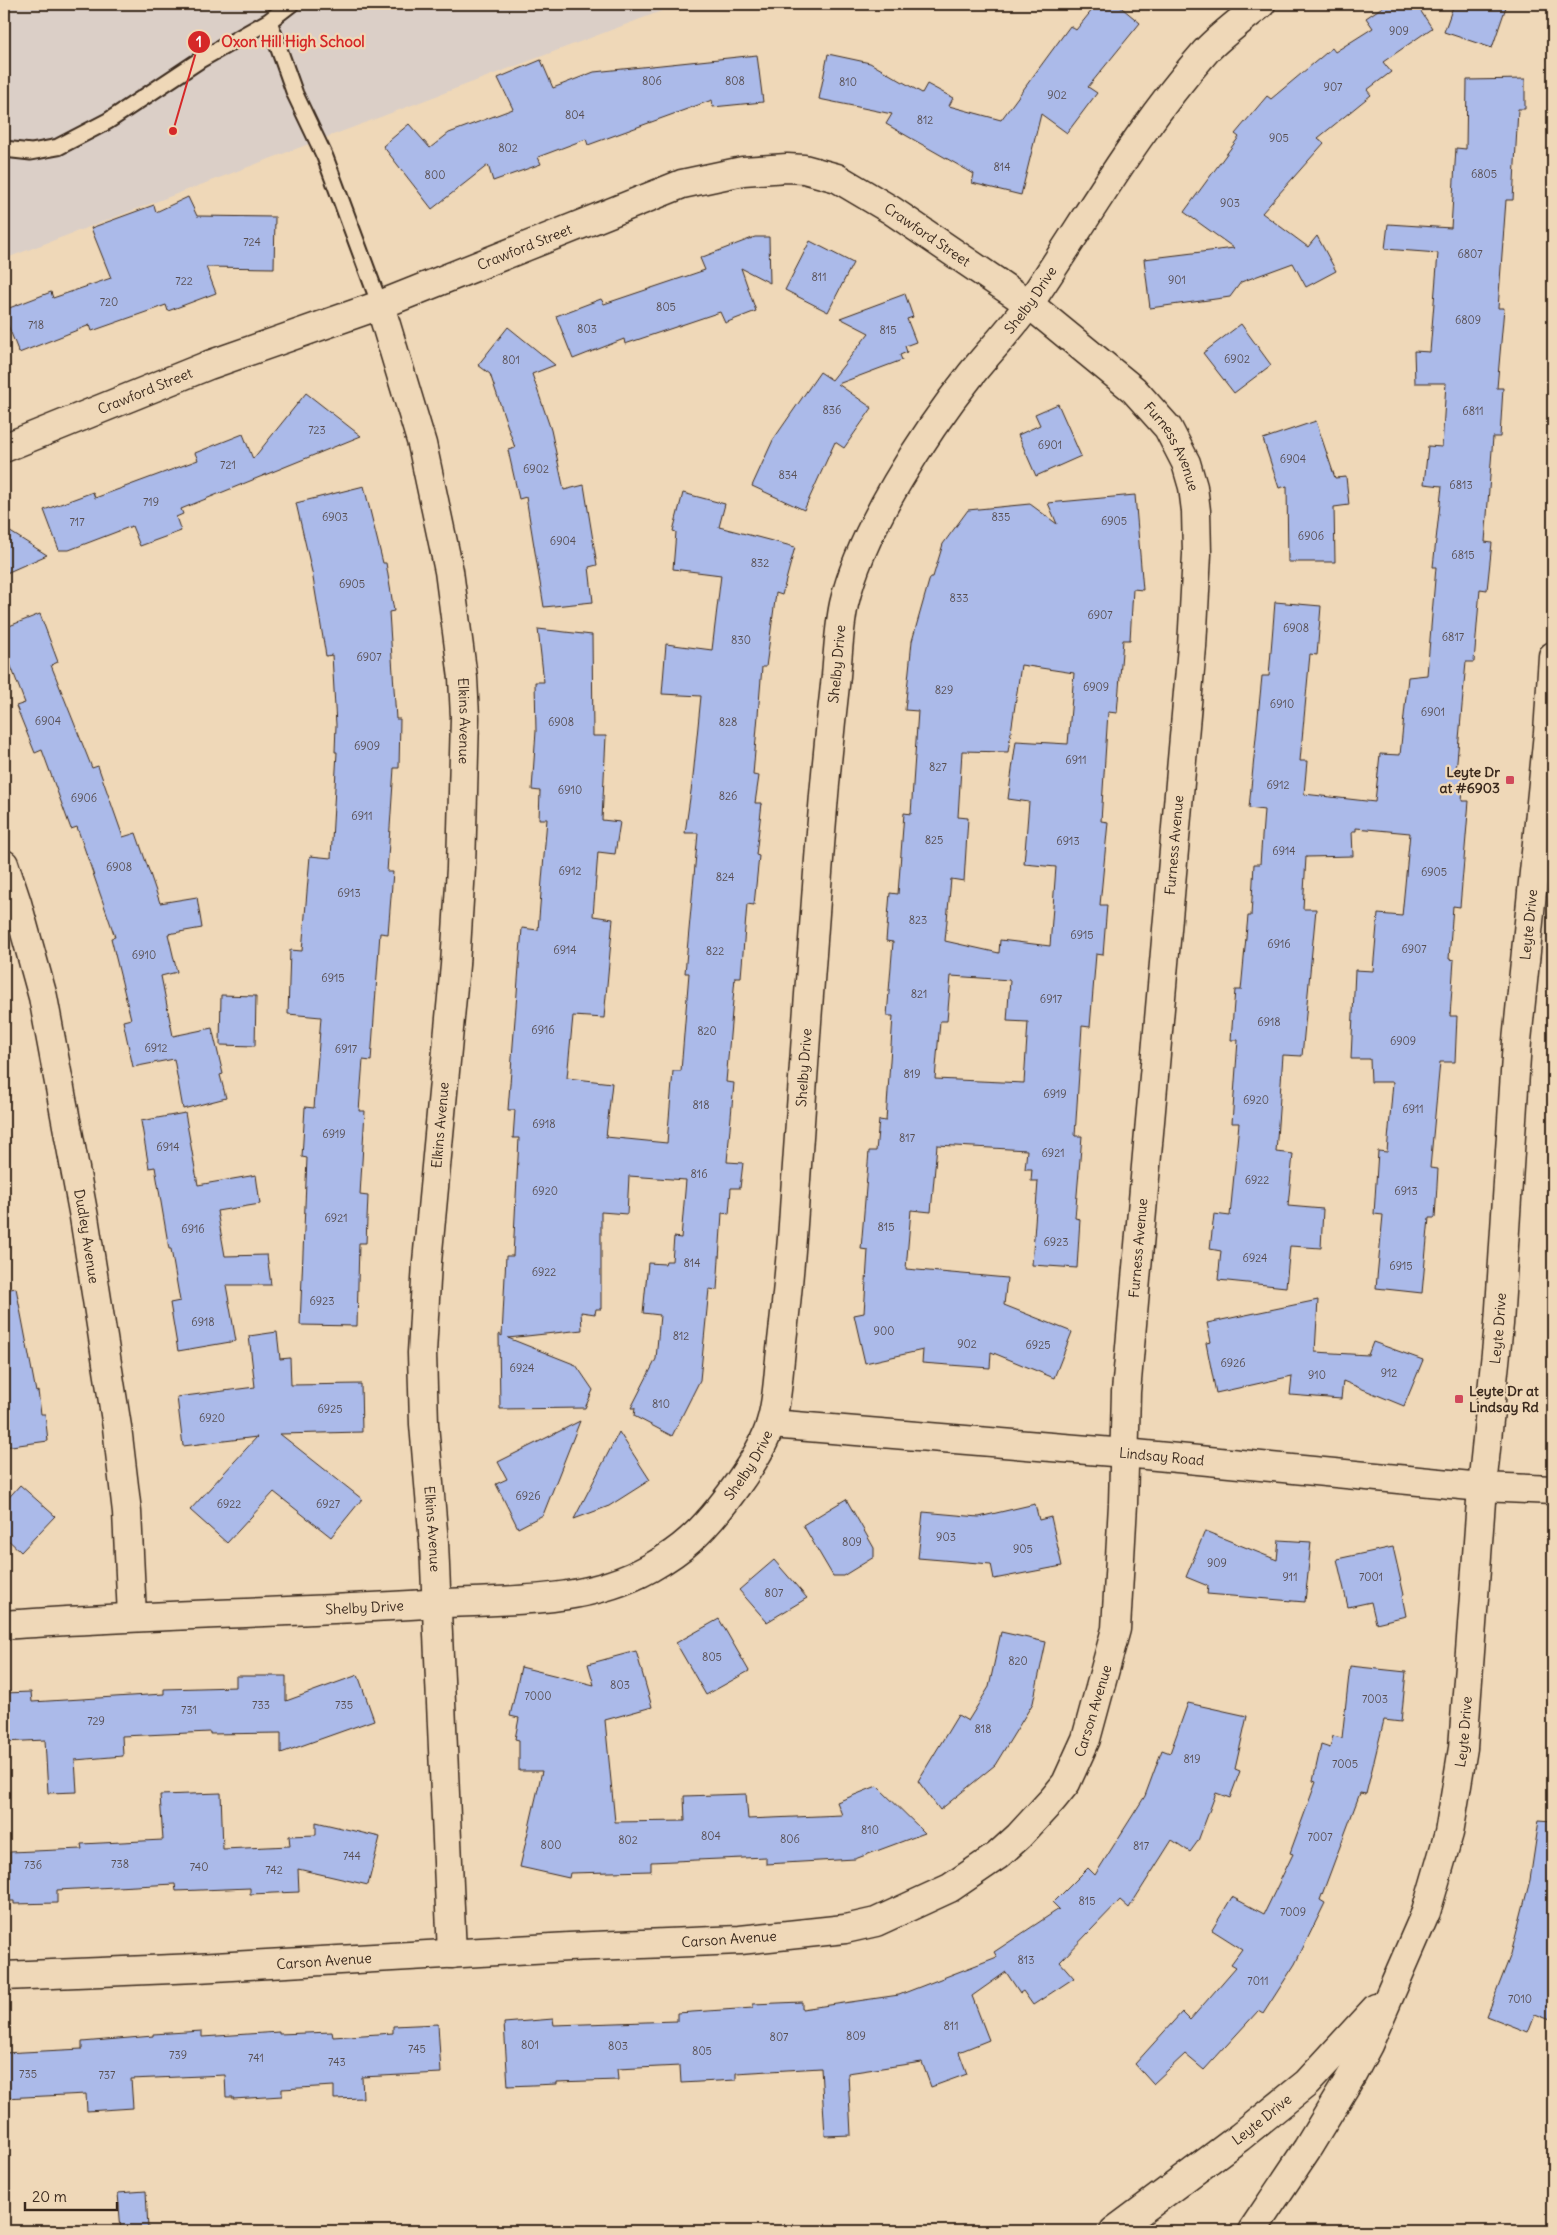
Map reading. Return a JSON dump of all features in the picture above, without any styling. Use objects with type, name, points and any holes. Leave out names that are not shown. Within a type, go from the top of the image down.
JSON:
[{"type":"street","name":"Shelby Drive","points":[[4,1625],[132,1616],[252,1613],[437,1603],[518,1601],[570,1594],[617,1582],[654,1566],[686,1544],[702,1529],[753,1461],[771,1424],[791,1261],[826,767],[844,603],[868,538],[914,457],[969,376],[1029,304],[1130,149],[1179,85],[1210,46],[1261,4]]},
{"type":"street","name":"Crawford Street","points":[[4,448],[209,365],[380,305],[682,184],[743,171],[787,168],[821,172],[837,178],[890,210],[1029,304]]},
{"type":"street","name":"Furness Avenue","points":[[1029,304],[1134,390],[1168,428],[1186,463],[1193,487],[1196,511],[1197,554],[1192,647],[1126,1392],[1125,1453]]},
{"type":"street","name":"Elkins Avenue","points":[[380,305],[422,444],[449,571],[465,717],[462,868],[455,965],[427,1262],[422,1353],[424,1424],[431,1487],[437,1603],[452,1954]]},
{"type":"street","name":"Leyte Drive","points":[[1252,2231],[1307,2149],[1352,2075],[1426,1912],[1449,1833],[1463,1748],[1482,1487],[1498,1324],[1518,1042],[1548,733],[1553,656]]},
{"type":"street","name":"Dudley Avenue","points":[[4,864],[17,902],[43,998],[84,1217],[118,1436],[127,1512],[132,1616]]},
{"type":"street","name":"Lindsay Road","points":[[771,1424],[1125,1453],[1482,1487],[1553,1490]]},
{"type":"street","name":"Carson Avenue","points":[[4,1976],[740,1940],[845,1929],[876,1922],[895,1914],[950,1888],[984,1867],[1019,1836],[1066,1783],[1086,1739],[1116,1629],[1125,1453]]},
{"type":"street","name":"Leyte Drive","points":[[1125,2228],[1307,2083],[1392,1990]]},
{"type":"lane","points":[[4,149],[31,152],[58,147],[108,120],[200,60],[269,21],[291,4]]},
{"type":"lane","points":[[269,21],[295,94],[325,157],[380,305]]},
{"type":"shaded area","points":[[4,4],[680,4],[4,259]]},
{"type":"building","points":[[1097,4],[1117,4],[1140,23],[1088,87],[1097,93],[1067,133],[1041,114],[1021,195],[972,183],[974,174],[886,124],[892,114],[819,99],[828,54],[870,63],[922,93],[927,84],[953,98],[949,106],[1001,120],[1070,26],[1076,30]]},
{"type":"building","points":[[1387,4],[1416,4],[1432,28],[1383,62],[1391,72],[1367,90],[1371,95],[1318,138],[1324,143],[1262,213],[1308,247],[1317,236],[1336,271],[1306,287],[1293,263],[1241,282],[1230,297],[1150,308],[1144,259],[1234,248],[1184,212],[1239,137],[1235,134],[1267,96],[1271,99],[1332,48],[1335,52],[1373,28],[1366,18]]},
{"type":"building","points":[[1454,4],[1507,4],[1492,48],[1444,32]]},
{"type":"building","points":[[757,55],[763,102],[713,107],[712,100],[588,145],[586,139],[538,157],[541,164],[493,181],[488,165],[432,209],[383,146],[409,124],[430,148],[449,133],[513,109],[498,78],[541,60],[553,88],[594,72]]},
{"type":"building","points":[[1525,79],[1525,109],[1518,109],[1513,200],[1506,200],[1498,308],[1504,308],[1497,388],[1503,388],[1500,437],[1493,437],[1485,542],[1492,543],[1487,590],[1480,589],[1474,662],[1466,662],[1456,772],[1464,772],[1462,801],[1469,801],[1460,907],[1453,906],[1449,959],[1454,960],[1450,1016],[1457,1016],[1455,1062],[1440,1062],[1430,1168],[1438,1169],[1435,1218],[1429,1218],[1422,1293],[1376,1288],[1383,1215],[1374,1214],[1378,1151],[1387,1152],[1393,1082],[1371,1082],[1370,1059],[1351,1059],[1355,970],[1373,971],[1378,914],[1402,916],[1410,833],[1356,828],[1356,831],[1352,831],[1353,856],[1306,857],[1303,909],[1316,909],[1302,1056],[1283,1055],[1276,1152],[1293,1154],[1288,1206],[1323,1209],[1321,1248],[1290,1246],[1286,1287],[1218,1280],[1221,1251],[1210,1249],[1214,1214],[1230,1216],[1239,1123],[1232,1123],[1238,1040],[1231,1040],[1235,990],[1241,990],[1248,916],[1251,916],[1254,864],[1260,864],[1264,810],[1249,808],[1262,676],[1269,676],[1275,602],[1321,606],[1317,655],[1310,654],[1300,761],[1307,761],[1304,794],[1375,802],[1380,754],[1400,755],[1408,677],[1427,675],[1436,567],[1433,567],[1442,486],[1424,484],[1428,446],[1442,447],[1446,383],[1415,383],[1414,351],[1430,352],[1438,253],[1385,249],[1388,224],[1451,228],[1456,148],[1466,149],[1467,80]]},
{"type":"building","points":[[188,197],[197,216],[275,217],[274,268],[206,267],[216,293],[168,311],[166,305],[92,331],[90,325],[19,353],[4,315],[4,310],[51,292],[53,298],[111,278],[91,228],[154,205],[156,212]]},
{"type":"building","points":[[755,237],[769,237],[770,283],[741,268],[756,311],[725,323],[720,312],[625,344],[624,339],[573,359],[556,316],[601,299],[604,304],[705,270],[700,258]]},
{"type":"building","points":[[810,241],[853,263],[828,312],[785,290]]},
{"type":"building","points":[[905,294],[913,317],[907,319],[916,342],[905,346],[907,352],[900,355],[902,360],[838,384],[872,408],[844,448],[835,442],[804,510],[752,486],[773,440],[820,372],[832,380],[869,333],[840,318]]},
{"type":"building","points":[[1241,324],[1271,365],[1234,393],[1203,353]]},
{"type":"building","points":[[508,327],[555,365],[532,374],[551,430],[564,490],[584,485],[597,565],[589,567],[593,602],[544,607],[526,497],[519,499],[508,450],[515,448],[490,374],[478,365]]},
{"type":"building","points":[[306,393],[361,436],[181,509],[183,514],[176,517],[181,531],[140,546],[132,526],[69,550],[59,550],[44,510],[93,492],[95,498],[198,460],[195,453],[243,434],[253,459]]},
{"type":"building","points":[[1058,404],[1081,456],[1036,476],[1018,435],[1040,425],[1035,414]]},
{"type":"building","points":[[1316,421],[1335,478],[1346,477],[1349,505],[1334,507],[1335,562],[1288,562],[1287,486],[1279,488],[1263,439]]},
{"type":"building","points":[[364,486],[383,563],[386,563],[394,611],[389,612],[396,719],[400,719],[399,768],[394,768],[387,872],[393,872],[388,934],[380,933],[371,1061],[363,1060],[359,1111],[365,1111],[360,1195],[368,1196],[366,1243],[359,1243],[357,1326],[300,1325],[307,1158],[302,1157],[305,1107],[314,1108],[321,1017],[288,1014],[290,950],[302,951],[310,856],[331,858],[337,752],[335,752],[336,725],[332,655],[326,656],[312,572],[296,503]]},
{"type":"building","points":[[683,493],[725,504],[719,527],[795,547],[782,595],[776,593],[766,667],[762,667],[753,775],[759,776],[755,803],[762,803],[756,855],[759,856],[754,905],[747,904],[741,977],[735,977],[726,1082],[734,1083],[727,1162],[743,1163],[740,1188],[731,1188],[729,1214],[722,1213],[717,1290],[709,1289],[700,1380],[672,1436],[634,1416],[635,1408],[631,1408],[656,1359],[660,1315],[643,1313],[648,1263],[665,1264],[666,1261],[672,1261],[674,1237],[681,1238],[686,1180],[629,1176],[627,1214],[601,1212],[601,1309],[596,1309],[595,1314],[581,1312],[582,1330],[508,1338],[576,1365],[593,1390],[585,1408],[500,1409],[499,1334],[502,1336],[506,1256],[513,1256],[519,1138],[513,1138],[515,1110],[508,1110],[522,928],[538,930],[547,819],[539,819],[540,791],[532,790],[536,731],[535,682],[544,682],[538,629],[592,635],[593,736],[606,736],[602,820],[620,822],[615,854],[598,852],[593,916],[613,919],[604,1018],[573,1016],[567,1078],[612,1083],[606,1137],[667,1143],[673,1071],[681,1071],[689,973],[685,973],[698,833],[685,833],[701,696],[662,694],[666,644],[712,650],[721,575],[673,569],[676,532],[673,531]]},
{"type":"building","points":[[1135,495],[1143,590],[1133,589],[1130,640],[1123,640],[1117,713],[1108,712],[1101,821],[1108,822],[1100,905],[1107,905],[1103,955],[1096,954],[1090,1027],[1082,1026],[1075,1136],[1082,1136],[1075,1218],[1080,1219],[1077,1268],[1032,1265],[1038,1181],[1031,1181],[1032,1169],[1025,1169],[1027,1150],[937,1145],[931,1212],[911,1210],[906,1269],[1007,1278],[1004,1305],[1072,1332],[1054,1378],[991,1352],[990,1368],[922,1363],[923,1350],[865,1363],[854,1315],[864,1313],[868,1250],[861,1249],[869,1151],[876,1151],[879,1120],[886,1121],[893,1016],[887,1016],[893,942],[886,941],[890,893],[898,894],[904,813],[911,814],[918,711],[905,710],[912,641],[929,581],[933,577],[943,544],[968,510],[1030,504],[1057,524],[1048,503]],"holes":[[[1021,665],[1074,673],[1068,744],[1016,741],[1008,799],[1029,802],[1024,864],[1056,867],[1050,946],[1000,940],[999,953],[945,941],[951,879],[964,881],[968,818],[958,817],[962,751],[1008,752]],[[951,976],[1010,980],[1007,1021],[1028,1022],[1024,1083],[935,1079],[940,1021],[947,1021]]]},
{"type":"building","points":[[4,528],[47,555],[4,574]]},
{"type":"building","points":[[40,614],[58,662],[51,665],[92,768],[98,766],[123,837],[136,833],[160,903],[197,897],[202,928],[168,934],[177,972],[161,976],[173,1036],[212,1028],[223,1074],[220,1075],[226,1098],[183,1109],[174,1059],[133,1067],[123,1021],[131,1019],[111,938],[115,937],[77,827],[71,829],[42,750],[35,753],[16,706],[25,703],[4,648],[4,628]]},
{"type":"building","points":[[221,995],[256,996],[255,1046],[220,1045]]},
{"type":"building","points":[[185,1113],[198,1185],[256,1175],[260,1204],[217,1211],[225,1256],[267,1255],[271,1285],[226,1285],[236,1341],[178,1351],[170,1303],[180,1301],[155,1167],[149,1168],[141,1121]]},
{"type":"building","points":[[16,1288],[36,1392],[38,1391],[41,1414],[45,1414],[48,1441],[4,1447],[4,1290]]},
{"type":"building","points":[[1318,1300],[1315,1352],[1368,1355],[1373,1342],[1423,1360],[1404,1406],[1343,1381],[1341,1399],[1290,1395],[1292,1376],[1216,1393],[1206,1343],[1211,1342],[1207,1323]]},
{"type":"building","points":[[277,1332],[280,1359],[290,1358],[291,1385],[361,1384],[362,1432],[280,1434],[362,1499],[331,1537],[274,1492],[227,1543],[190,1510],[257,1437],[183,1446],[177,1397],[255,1387],[249,1336]]},
{"type":"building","points":[[580,1421],[543,1515],[518,1528],[496,1484],[507,1479],[498,1462]]},
{"type":"building","points":[[619,1432],[650,1480],[609,1506],[574,1519]]},
{"type":"building","points":[[20,1485],[55,1516],[21,1552],[4,1536],[4,1503]]},
{"type":"building","points":[[846,1499],[874,1548],[874,1557],[843,1576],[833,1576],[803,1525]]},
{"type":"building","points":[[1035,1504],[1039,1520],[1051,1517],[1062,1566],[994,1579],[991,1564],[918,1558],[923,1512],[979,1517]]},
{"type":"building","points":[[1205,1531],[1277,1560],[1279,1540],[1311,1542],[1305,1602],[1207,1594],[1208,1586],[1186,1577]]},
{"type":"building","points":[[1393,1547],[1404,1595],[1402,1596],[1406,1616],[1376,1623],[1371,1602],[1348,1607],[1337,1559]]},
{"type":"building","points":[[774,1560],[807,1598],[767,1622],[739,1590]]},
{"type":"building","points":[[719,1619],[749,1671],[706,1695],[676,1643]]},
{"type":"building","points":[[1001,1632],[1046,1642],[1033,1703],[995,1765],[940,1810],[918,1781],[958,1715],[968,1721],[989,1687]]},
{"type":"building","points":[[636,1651],[652,1707],[605,1720],[615,1822],[685,1821],[684,1796],[746,1794],[748,1819],[842,1815],[837,1802],[877,1786],[925,1833],[855,1859],[766,1864],[766,1857],[651,1862],[651,1871],[570,1873],[569,1878],[520,1867],[542,1771],[519,1771],[519,1740],[515,1739],[519,1718],[510,1716],[521,1667],[594,1685],[588,1664]]},
{"type":"building","points":[[1350,1666],[1406,1672],[1401,1722],[1384,1720],[1366,1794],[1360,1793],[1320,1900],[1325,1903],[1295,1964],[1263,2014],[1258,2011],[1204,2070],[1185,2054],[1153,2084],[1135,2064],[1182,2012],[1190,2020],[1236,1967],[1231,1964],[1242,1949],[1212,1930],[1232,1897],[1264,1914],[1293,1854],[1290,1853],[1316,1782],[1313,1781],[1321,1745],[1330,1748],[1333,1736],[1342,1738]]},
{"type":"building","points":[[358,1675],[374,1720],[281,1753],[281,1733],[210,1734],[210,1732],[122,1736],[123,1756],[75,1760],[77,1792],[48,1793],[45,1740],[4,1742],[4,1693],[31,1692],[32,1702],[164,1694],[164,1689],[236,1687],[236,1676],[286,1676],[286,1701]]},
{"type":"building","points":[[1188,1703],[1247,1716],[1235,1769],[1240,1771],[1230,1798],[1216,1793],[1198,1841],[1190,1852],[1172,1840],[1129,1908],[1120,1900],[1060,1962],[1074,1978],[1033,2005],[1023,1991],[1020,1993],[1006,1972],[972,1996],[989,2040],[959,2052],[967,2074],[931,2087],[922,2062],[848,2073],[851,2135],[825,2136],[821,2068],[736,2073],[736,2080],[681,2083],[680,2066],[617,2069],[618,2080],[508,2086],[504,2023],[553,2019],[554,2025],[677,2021],[677,2013],[753,2008],[753,2004],[802,2002],[802,2009],[899,1995],[997,1957],[994,1952],[1059,1909],[1053,1903],[1088,1868],[1095,1875],[1145,1796],[1162,1750],[1170,1753]]},
{"type":"building","points":[[221,1793],[223,1849],[290,1846],[289,1836],[316,1835],[316,1822],[380,1837],[368,1885],[298,1869],[299,1892],[250,1894],[250,1888],[176,1891],[175,1884],[57,1890],[57,1903],[14,1904],[14,1901],[4,1901],[4,1878],[10,1878],[10,1852],[82,1849],[81,1844],[163,1840],[160,1795]]},
{"type":"building","points":[[1539,1820],[1553,1821],[1553,2021],[1535,2014],[1528,2032],[1487,2016],[1511,1954],[1530,1880]]},
{"type":"building","points":[[438,2024],[441,2073],[362,2077],[363,2098],[334,2099],[334,2086],[282,2089],[282,2096],[233,2099],[233,2097],[226,2097],[225,2075],[131,2079],[133,2108],[87,2111],[86,2094],[4,2098],[4,2053],[82,2049],[82,2042],[153,2036],[153,2034],[202,2031],[202,2037],[279,2032],[279,2034],[332,2032],[333,2037],[393,2033],[393,2026]]},
{"type":"building","points":[[146,2191],[148,2229],[121,2231],[118,2193]]},
{"type":"place","name":"Oxon Hill High School","points":[[173,131]]},
{"type":"place","name":"Leyte Dr at #6903","points":[[1510,780]]},
{"type":"place","name":"Leyte Dr at Lindsay Rd","points":[[1459,1399]]}]
